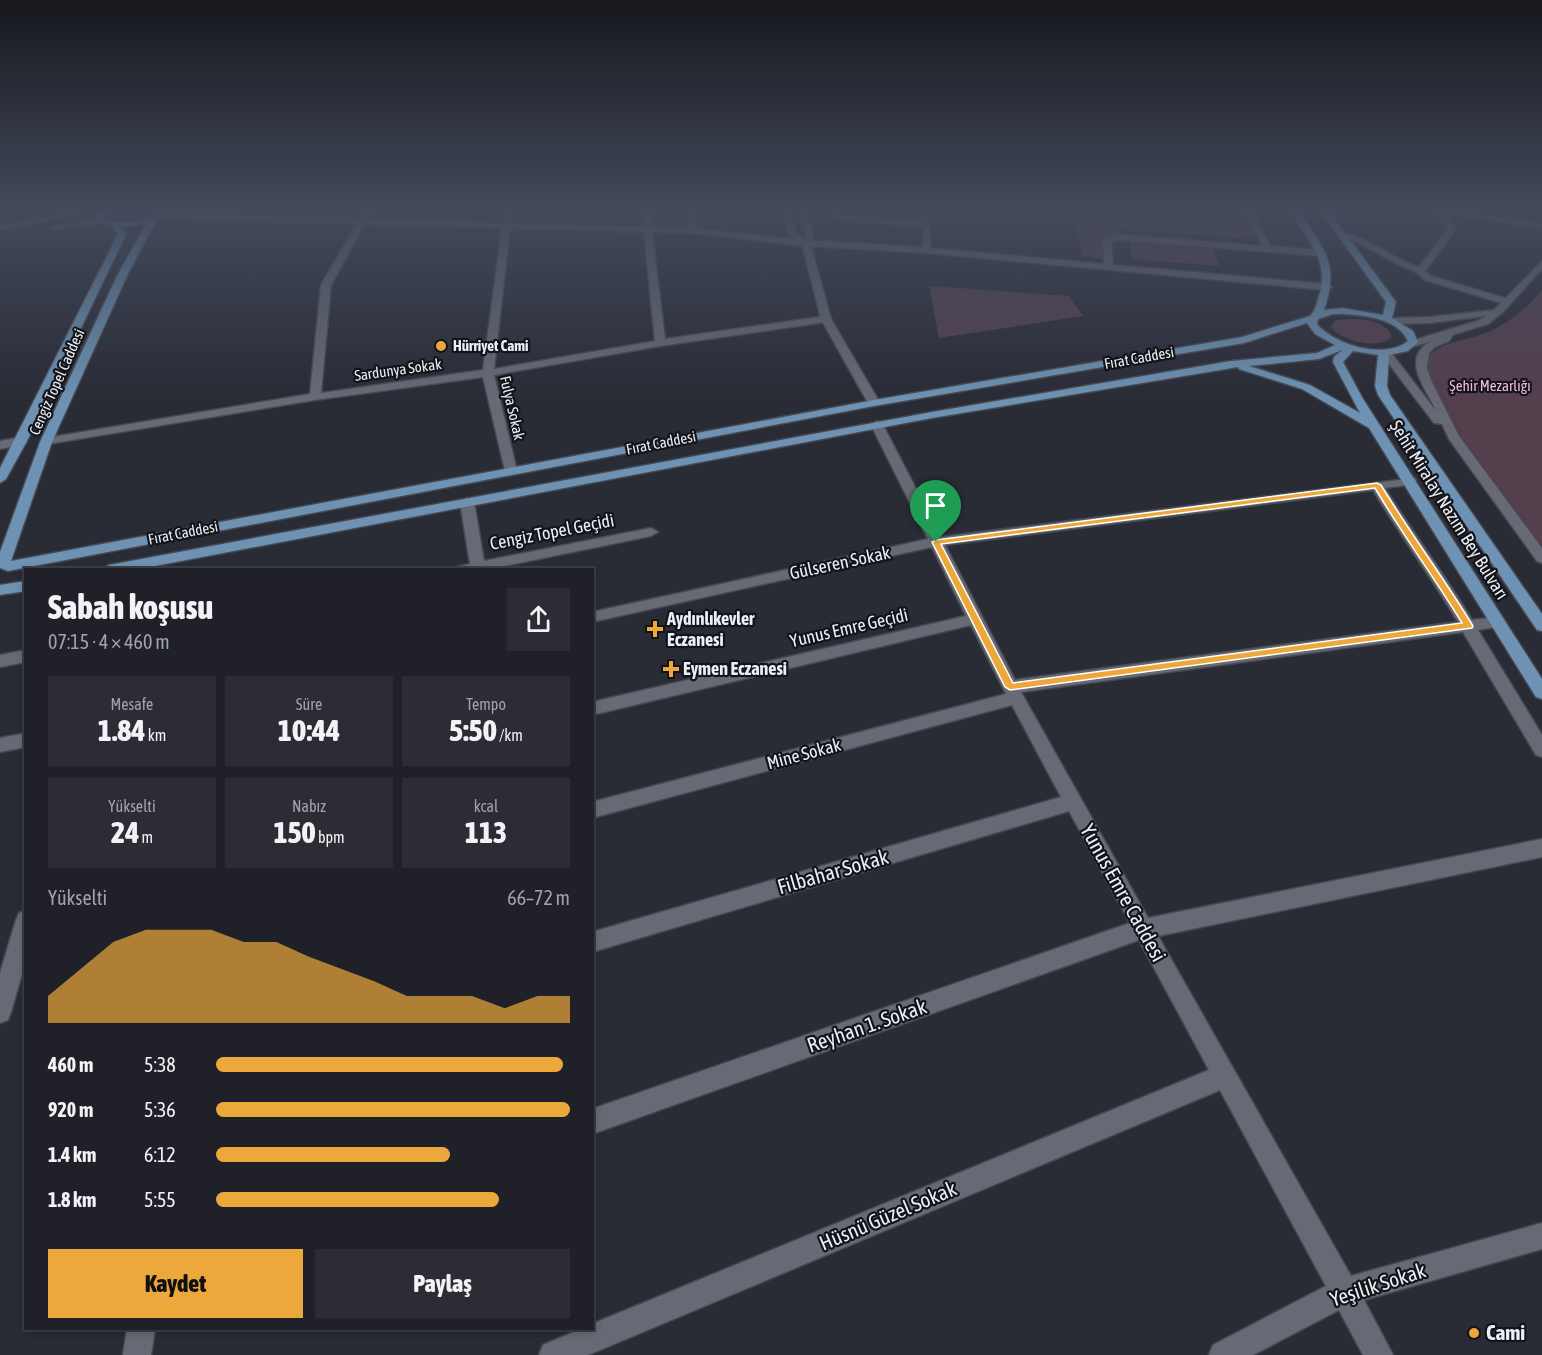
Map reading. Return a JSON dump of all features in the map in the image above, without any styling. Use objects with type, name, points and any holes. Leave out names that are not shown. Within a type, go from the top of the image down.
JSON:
[{"type":"main road","name":"Cengiz Topel Caddesi","points":[[0,479],[103,272]]},
{"type":"main road","name":"Cengiz Topel Caddesi","points":[[0,589],[8,578],[4,564],[46,442],[124,272]]},
{"type":"main road","points":[[1329,272],[1327,287],[1312,324],[1315,330],[1347,346],[1384,352],[1404,349],[1412,344],[1413,338],[1410,333],[1390,320],[1391,302],[1370,272]]},
{"type":"main road","name":"Fırat Caddesi","points":[[4,564],[874,403],[1244,340],[1315,317],[1344,311],[1390,320]]},
{"type":"main road","name":"Fırat Caddesi","points":[[120,568],[877,425],[1230,364],[1319,356],[1347,346]]},
{"type":"main road","name":"Şehit Miralay Nazım Bey Bulvarı","points":[[1347,346],[1338,359],[1340,366],[1542,693]]},
{"type":"main road","name":"Şehit Miralay Nazım Bey Bulvarı","points":[[1384,352],[1381,378],[1384,395],[1542,626]]},
{"type":"main road","points":[[1230,364],[1276,376],[1306,387],[1375,426]]},
{"type":"main road","points":[[0,589],[24,586]]},
{"type":"street","points":[[315,397],[326,285],[333,272]]},
{"type":"street","name":"Fulya Sokak","points":[[500,272],[488,373],[511,471]]},
{"type":"street","points":[[653,272],[660,343]]},
{"type":"street","points":[[814,272],[826,319],[874,403]]},
{"type":"street","points":[[1158,272],[1327,287]]},
{"type":"street","points":[[1422,272],[1428,278],[1504,306]]},
{"type":"street","points":[[1412,344],[1484,322],[1504,306],[1535,272]]},
{"type":"street","points":[[1390,320],[1429,320],[1504,306]]},
{"type":"street","name":"Sardunya Sokak","points":[[46,442],[315,397],[488,373],[660,343],[826,319]]},
{"type":"street","points":[[1449,333],[1445,339],[1426,350],[1422,368],[1425,380],[1453,436],[1542,558]]},
{"type":"street","points":[[1384,352],[1446,431],[1453,436]]},
{"type":"street","name":"Yunus Emre Caddesi","points":[[877,425],[1013,692],[1379,1355]]},
{"type":"street","points":[[0,445],[21,441]]},
{"type":"street","name":"Gülseren Sokak","points":[[594,617],[936,542],[1410,481]]},
{"type":"street","points":[[1377,485],[1406,533],[1435,571],[1542,750]]},
{"type":"street","points":[[467,502],[478,568]]},
{"type":"street","name":"Cengiz Topel Geçidi","points":[[478,568],[651,532]]},
{"type":"street","name":"Yunus Emre Geçidi","points":[[594,709],[975,619]]},
{"type":"street","name":"Mine Sokak","points":[[594,809],[1013,692],[1497,622]]},
{"type":"street","points":[[0,662],[24,656]]},
{"type":"street","points":[[0,746],[24,740]]},
{"type":"street","name":"Filbahar Sokak","points":[[594,941],[1073,802]]},
{"type":"street","name":"Reyhan 1. Sokak","points":[[594,1121],[1142,929],[1542,848]]},
{"type":"street","points":[[0,1011],[24,927]]},
{"type":"street","name":"Hüsnü Güzel Sokak","points":[[553,1355],[1224,1076]]},
{"type":"street","name":"Yeşilik Sokak","points":[[1222,1355],[1344,1292],[1542,1236]]},
{"type":"street","points":[[137,1355],[141,1330]]},
{"type":"green space","points":[[929,286],[1069,296],[1083,316],[939,338]]},
{"type":"green space","name":"Şehir Mezarlığı","points":[[1542,290],[1542,554],[1429,392],[1419,368],[1433,352],[1447,344],[1483,334],[1507,322],[1523,310]]},
{"type":"green space","points":[[1344,319],[1372,321],[1389,331],[1392,337],[1386,341],[1369,344],[1343,337],[1331,327],[1334,321]]},
{"type":"place","name":"Hürriyet Cami","points":[[441,346]]},
{"type":"place","name":"Aydınlıkevler Eczanesi","points":[[655,629]]},
{"type":"place","name":"Eymen Eczanesi","points":[[671,669]]},
{"type":"place","name":"Cami","points":[[1474,1333]]},
{"type":"route","points":[[1377,485],[1406,533],[1435,571],[1468,626],[1010,687],[936,542],[1377,485]]}]
